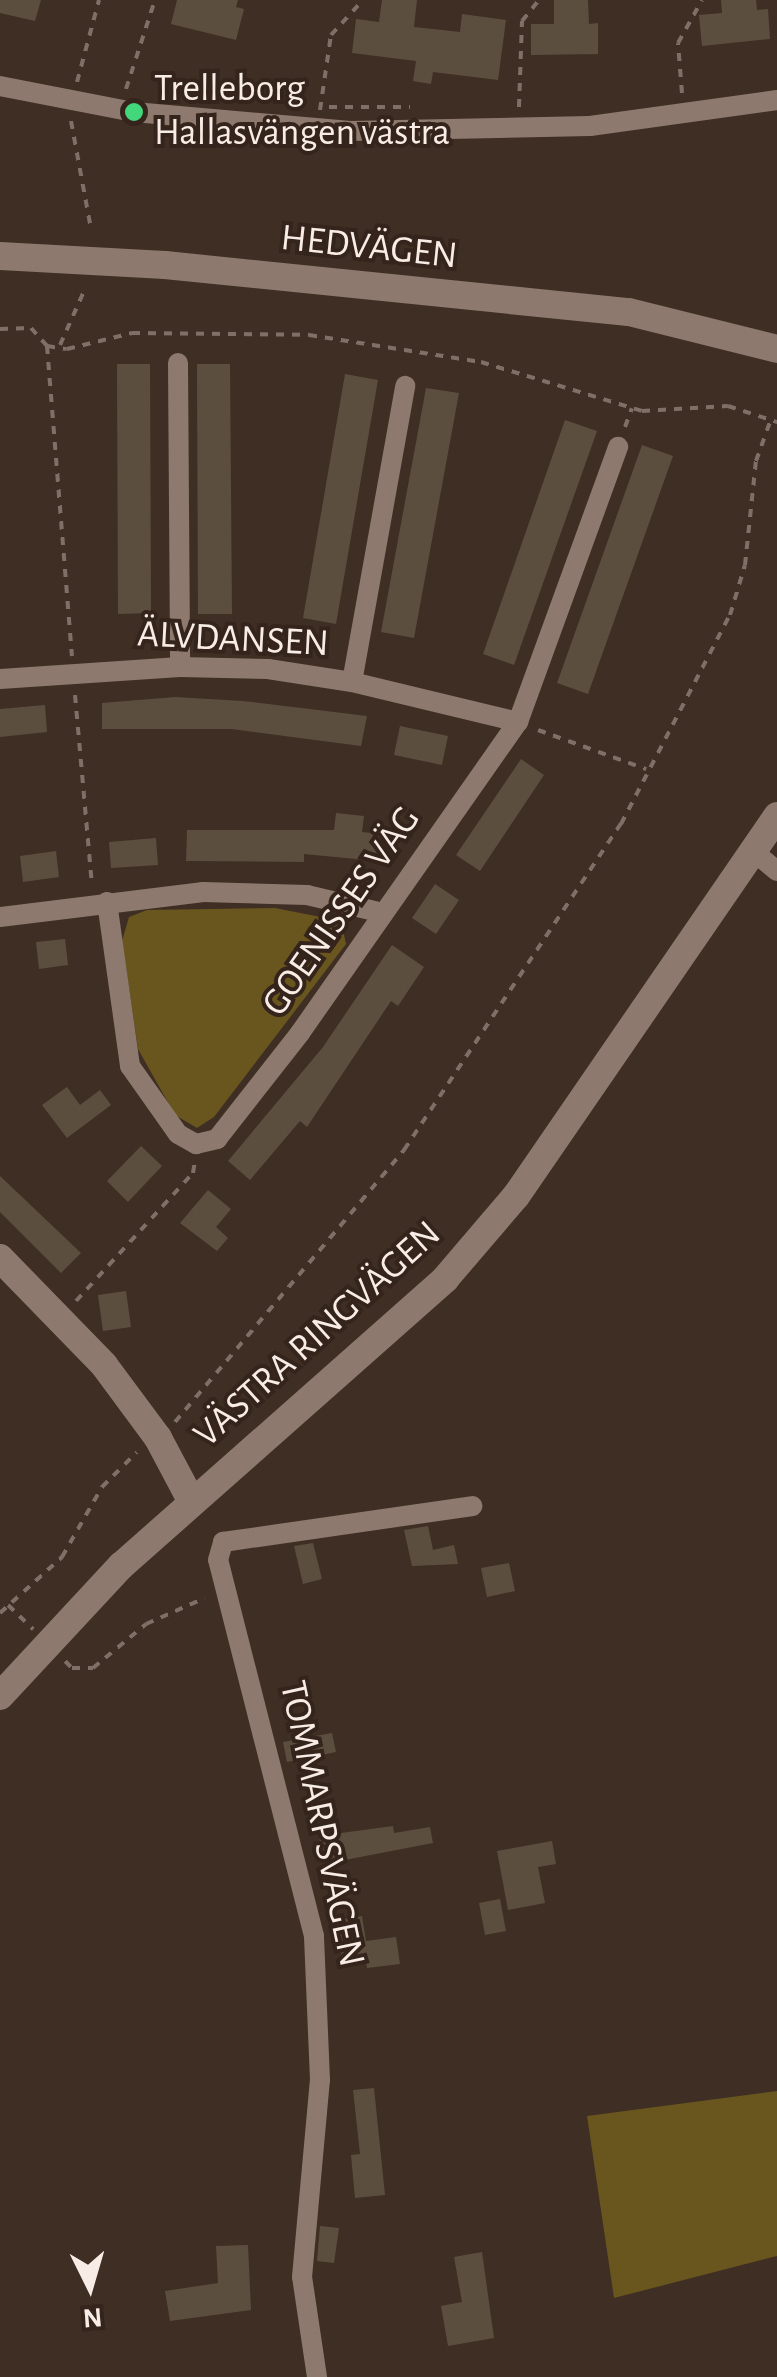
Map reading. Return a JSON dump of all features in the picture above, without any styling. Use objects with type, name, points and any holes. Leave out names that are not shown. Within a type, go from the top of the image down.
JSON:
[{"type":"main road","name":"HEDVÄGEN","points":[[0,256],[165,265],[629,312],[777,341]]},
{"type":"main road","name":"HEDVÄGEN","points":[[729,334],[777,349]]},
{"type":"main road","name":"VÄSTRA RINGVÄGEN","points":[[0,1696],[191,1500],[445,1279],[516,1196],[777,816]]},
{"type":"main road","points":[[0,1258],[159,1424],[191,1500]]},
{"type":"street","points":[[0,86],[73,100],[318,129],[777,100]]},
{"type":"street","points":[[178,363],[180,667]]},
{"type":"street","points":[[352,682],[405,386]]},
{"type":"street","name":"GOENISSES VÄG","points":[[196,1144],[218,1139],[518,722],[618,447]]},
{"type":"street","name":"ÄLVDANSEN","points":[[0,679],[180,667],[268,669],[352,682],[518,722]]},
{"type":"street","points":[[753,851],[777,870]]},
{"type":"street","points":[[0,917],[203,892],[290,894],[383,913]]},
{"type":"street","points":[[100,903],[130,1066],[154,1106],[196,1144]]},
{"type":"street","name":"TOMMARPSVÄGEN","points":[[317,2377],[302,2277],[320,2080],[314,1936],[290,1823],[218,1560],[223,1542],[472,1506]]},
{"type":"path","points":[[73,100],[99,0]]},
{"type":"path","points":[[126,89],[155,0]]},
{"type":"path","points":[[318,129],[332,35],[363,0]]},
{"type":"path","points":[[517,118],[522,21],[538,0]]},
{"type":"path","points":[[684,107],[678,43],[702,0]]},
{"type":"path","points":[[63,78],[73,100],[90,224]]},
{"type":"path","points":[[73,100],[94,84]]},
{"type":"path","points":[[110,86],[144,91]]},
{"type":"path","points":[[684,107],[696,95]]},
{"type":"path","points":[[665,98],[684,107]]},
{"type":"path","points":[[304,106],[419,107]]},
{"type":"path","points":[[517,118],[537,107]]},
{"type":"path","points":[[59,348],[84,291]]},
{"type":"path","points":[[0,328],[31,328],[48,346],[59,348],[132,333],[309,335],[481,362],[642,411],[728,406],[774,420],[756,461],[745,565],[730,615],[646,769],[621,824],[384,1177],[266,1310],[202,1395],[173,1424],[159,1424],[122,1462],[62,1557],[0,1613]]},
{"type":"path","points":[[48,346],[73,672],[100,903]]},
{"type":"path","points":[[518,722],[646,769]]},
{"type":"path","points":[[60,1319],[194,1172],[196,1144]]},
{"type":"path","points":[[8,1604],[72,1668],[94,1668],[146,1624],[226,1591]]},
{"type":"shaded area","points":[[275,908],[341,921],[346,944],[214,1117],[197,1128],[175,1115],[138,1049],[122,941],[129,917],[147,910]]},
{"type":"shaded area","points":[[777,2091],[777,2256],[614,2298],[587,2116]]},
{"type":"building","points":[[0,0],[41,0],[35,21],[0,13]]},
{"type":"building","points":[[177,0],[238,0],[236,7],[244,9],[236,40],[171,24]]},
{"type":"building","points":[[382,0],[417,0],[414,27],[460,32],[462,14],[506,20],[498,80],[433,72],[431,84],[413,81],[416,61],[352,53],[356,19],[379,22]]},
{"type":"building","points":[[554,0],[588,0],[589,24],[598,23],[598,54],[531,55],[531,24],[554,24]]},
{"type":"building","points":[[721,0],[756,0],[757,10],[768,9],[770,39],[702,46],[699,15],[722,13]]},
{"type":"building","points":[[117,364],[150,364],[151,613],[118,614]]},
{"type":"building","points":[[197,364],[230,364],[232,614],[198,614]]},
{"type":"building","points":[[345,374],[378,380],[336,624],[303,618]]},
{"type":"building","points":[[426,388],[459,393],[414,638],[381,632]]},
{"type":"building","points":[[565,420],[597,431],[514,665],[483,654]]},
{"type":"building","points":[[642,445],[673,456],[588,694],[557,683]]},
{"type":"building","points":[[175,697],[367,716],[361,746],[232,729],[102,729],[102,703]]},
{"type":"building","points":[[45,705],[47,732],[0,737],[0,709]]},
{"type":"building","points":[[400,726],[448,736],[442,765],[394,755]]},
{"type":"building","points":[[521,759],[544,775],[480,871],[456,855]]},
{"type":"building","points":[[336,813],[364,816],[362,832],[380,834],[377,861],[304,854],[304,862],[186,861],[187,830],[334,830]]},
{"type":"building","points":[[156,838],[158,865],[111,868],[109,842]]},
{"type":"building","points":[[56,851],[59,877],[23,882],[20,856]]},
{"type":"building","points":[[435,884],[459,900],[436,934],[412,918]]},
{"type":"building","points":[[65,939],[68,965],[39,969],[36,942]]},
{"type":"building","points":[[392,945],[424,967],[398,1006],[391,1001],[307,1127],[300,1121],[250,1180],[228,1161],[323,1047]]},
{"type":"building","points":[[67,1087],[80,1105],[100,1090],[111,1105],[67,1138],[42,1105]]},
{"type":"building","points":[[141,1146],[162,1166],[128,1202],[107,1181]]},
{"type":"building","points":[[0,1176],[81,1253],[61,1273],[0,1212]]},
{"type":"building","points":[[208,1190],[231,1209],[216,1227],[228,1238],[217,1251],[180,1223]]},
{"type":"building","points":[[126,1291],[131,1327],[103,1331],[98,1295]]},
{"type":"building","points":[[428,1526],[433,1550],[454,1545],[458,1564],[412,1566],[404,1530]]},
{"type":"building","points":[[313,1543],[322,1579],[303,1584],[294,1546]]},
{"type":"building","points":[[509,1563],[515,1591],[487,1597],[481,1568]]},
{"type":"building","points":[[332,1733],[336,1752],[287,1762],[283,1742]]},
{"type":"building","points":[[393,1826],[394,1833],[430,1827],[433,1843],[324,1864],[319,1836]]},
{"type":"building","points":[[552,1841],[556,1864],[538,1867],[545,1903],[508,1910],[497,1851]]},
{"type":"building","points":[[500,1899],[506,1931],[485,1935],[479,1903]]},
{"type":"building","points":[[362,1916],[366,1941],[396,1937],[400,1964],[367,1968],[365,1954],[342,1958],[336,1920]]},
{"type":"building","points":[[374,2088],[385,2195],[355,2198],[351,2155],[360,2154],[353,2090]]},
{"type":"building","points":[[320,2226],[339,2228],[334,2263],[317,2261]]},
{"type":"building","points":[[248,2245],[251,2310],[170,2321],[165,2291],[218,2283],[216,2246]]},
{"type":"building","points":[[482,2252],[494,2338],[448,2346],[441,2306],[462,2302],[454,2257]]},
{"type":"place","name":"Trelleborg Hallasvängen västra","points":[[134,112]]}]
